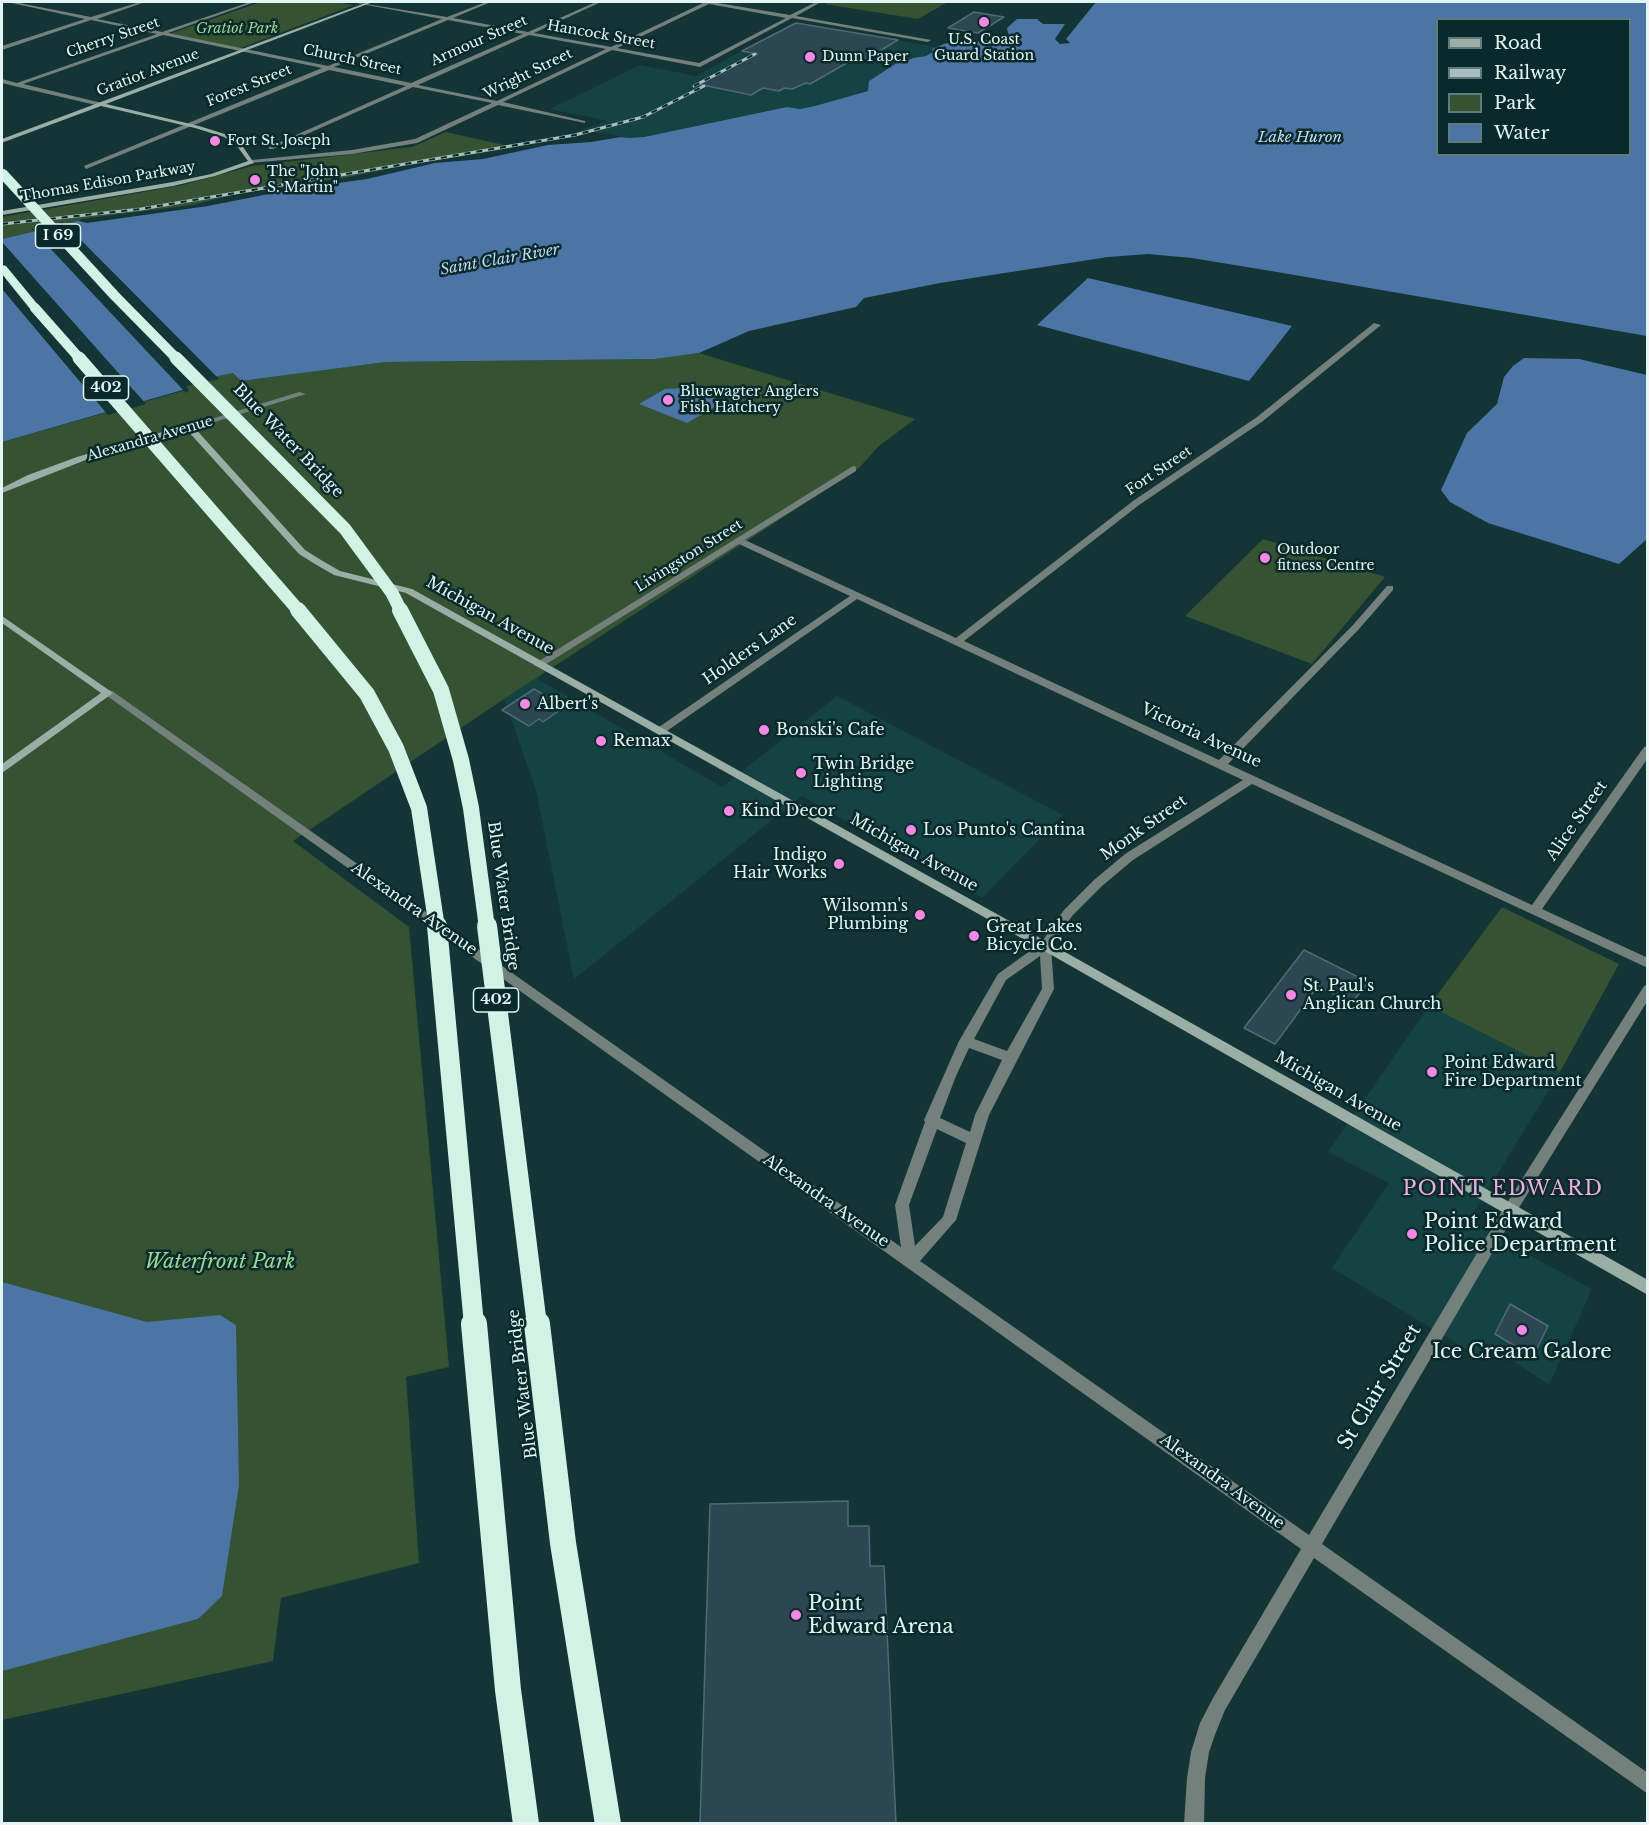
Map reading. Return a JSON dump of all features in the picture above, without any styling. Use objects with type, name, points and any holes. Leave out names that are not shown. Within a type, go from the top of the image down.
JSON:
[{"type":"highway","name":"Blue Water Bridge","points":[[2,172],[115,296],[252,433],[360,548],[392,593],[441,690],[451,718],[471,808],[563,1542],[608,1824]]},
{"type":"highway","name":"402","points":[[2,268],[264,568],[367,694],[396,748],[418,808],[425,836],[435,907],[507,1678],[526,1824]]},
{"type":"street","name":"Church Street","points":[[9,2],[498,102],[584,122]]},
{"type":"street","points":[[8,9],[32,2]]},
{"type":"street","points":[[2,48],[143,2]]},
{"type":"street","name":"Cherry Street","points":[[16,85],[253,2]]},
{"type":"street","name":"Hancock Street","points":[[356,2],[368,2],[700,65],[789,17]]},
{"type":"street","name":"Gratiot Avenue","points":[[2,141],[368,2]]},
{"type":"street","name":"Forest Street","points":[[86,167],[489,2]]},
{"type":"street","name":"Armour Street","points":[[271,148],[599,2]]},
{"type":"street","points":[[707,2],[928,40]]},
{"type":"street","name":"Wright Street","points":[[252,162],[352,152],[411,143],[707,2]]},
{"type":"street","points":[[789,17],[819,2]]},
{"type":"street","points":[[2,81],[226,136],[239,145],[252,162]]},
{"type":"street","name":"Thomas Edison Parkway","points":[[2,213],[172,184],[213,175],[252,162]]},
{"type":"street","name":"Fort Street","points":[[958,640],[1136,503],[1260,420],[1377,325]]},
{"type":"street","name":"Alexandra Avenue","points":[[2,491],[31,477],[80,459],[302,394]]},
{"type":"street","name":"Michigan Avenue","points":[[189,427],[302,552],[337,573],[409,591],[1045,946],[1647,1288]]},
{"type":"street","name":"Livingston Street","points":[[539,663],[740,541],[853,469]]},
{"type":"street","name":"Victoria Avenue","points":[[740,541],[958,640],[1647,964]]},
{"type":"street","points":[[1221,764],[1356,627],[1390,588]]},
{"type":"street","name":"Holders Lane","points":[[660,731],[857,595]]},
{"type":"street","name":"Alexandra Avenue","points":[[2,620],[910,1260],[1647,1785]]},
{"type":"street","points":[[2,769],[108,693]]},
{"type":"street","name":"Alice Street","points":[[1534,911],[1647,749]]},
{"type":"street","name":"Monk Street","points":[[910,1260],[902,1205],[931,1120],[966,1041],[1002,977],[1045,946],[1068,913],[1098,883],[1129,857],[1252,779]]},
{"type":"street","points":[[910,1260],[950,1220],[982,1115],[1048,989],[1045,946]]},
{"type":"street","name":"St Clair Street","points":[[1194,1824],[1196,1778],[1207,1730],[1219,1704],[1510,1210],[1647,989]]},
{"type":"street","points":[[966,1041],[1010,1058]]},
{"type":"street","points":[[931,1120],[974,1140]]},
{"type":"shaded area","points":[[794,22],[937,47],[932,49],[934,52],[921,58],[900,61],[869,81],[868,91],[815,106],[800,109],[787,107],[644,137],[630,138],[581,130],[608,121],[550,109],[640,65],[696,76]]},
{"type":"shaded area","points":[[536,678],[722,787],[837,696],[1063,815],[982,898],[802,796],[574,979],[536,790],[504,699]]},
{"type":"shaded area","points":[[1429,1006],[1560,1072],[1468,1222],[1592,1289],[1549,1385],[1486,1343],[1479,1357],[1332,1268],[1389,1183],[1328,1152]]},
{"type":"green space","name":"Gratiot Park","points":[[261,2],[335,2],[354,5],[238,49],[169,34]]},
{"type":"green space","points":[[829,2],[948,2],[918,19],[825,4]]},
{"type":"green space","points":[[446,132],[522,149],[201,205],[78,221],[2,239],[2,217],[183,185],[252,166],[412,147]]},
{"type":"green space","name":"Waterfront Park","points":[[699,353],[915,419],[879,446],[859,468],[504,699],[293,841],[409,927],[449,1367],[406,1377],[419,1563],[281,1598],[273,1661],[2,1720],[2,442],[186,390],[180,384],[233,373],[241,381],[386,362],[655,359]]},
{"type":"green space","points":[[1263,539],[1385,577],[1312,664],[1185,616]]},
{"type":"green space","points":[[1502,907],[1619,964],[1560,1072],[1429,1006]]},
{"type":"water","points":[[1096,2],[1647,2],[1647,336],[1192,258],[1148,254],[1108,257],[940,283],[864,298],[856,307],[749,331],[699,353],[655,359],[386,362],[241,381],[233,373],[181,384],[186,389],[2,442],[2,239],[78,221],[240,199],[430,163],[485,156],[598,135],[644,137],[787,107],[800,109],[815,106],[868,91],[869,81],[900,61],[905,62],[926,56],[933,52],[932,49],[944,44],[1009,37],[1007,28],[1017,19],[1037,19],[1043,24],[1065,24],[1055,39],[1060,44],[1070,43],[1066,39]]},
{"type":"water","points":[[1088,278],[1292,326],[1249,381],[1037,325]]},
{"type":"water","points":[[1524,358],[1579,359],[1647,375],[1647,539],[1619,564],[1488,523],[1450,502],[1441,490],[1467,433],[1497,404],[1504,377]]},
{"type":"water","points":[[686,388],[723,402],[687,423],[639,404],[665,389]]},
{"type":"water","points":[[2,1282],[147,1322],[220,1315],[236,1325],[239,1485],[222,1596],[198,1619],[2,1671]]},
{"type":"pier","points":[[603,133],[621,137],[548,145],[483,159],[435,163],[367,179],[289,190],[208,206],[87,223],[79,221],[192,205],[237,194],[344,178],[402,166]]},
{"type":"pier","points":[[63,222],[219,379],[186,386],[189,390],[186,393],[32,229]]},
{"type":"pier","points":[[2,242],[146,404],[108,415],[2,289]]},
{"type":"building","name":"U.S. Coast Guard Station","points":[[974,12],[1004,17],[978,33],[948,28]]},
{"type":"building","name":"Dunn Paper","points":[[796,23],[898,40],[861,62],[852,60],[810,84],[806,83],[792,89],[784,88],[779,91],[763,88],[751,95],[698,84],[757,54],[742,51]]},
{"type":"building","points":[[534,689],[564,707],[543,722],[539,719],[529,726],[502,710]]},
{"type":"building","name":"St. Paul's Anglican Church","points":[[1304,950],[1368,982],[1352,1003],[1318,986],[1275,1044],[1244,1028]]},
{"type":"building","name":"Ice Cream Galore","points":[[1510,1304],[1548,1326],[1533,1357],[1495,1334]]},
{"type":"building","name":"Point Edward Arena","points":[[848,1501],[848,1526],[869,1526],[870,1566],[884,1566],[896,1824],[700,1824],[710,1504]]},
{"type":"railway","points":[[694,86],[755,54]]},
{"type":"railway","points":[[2,224],[141,209],[575,135],[643,117],[704,86]]},
{"type":"place","name":"U.S. Coast Guard Station","points":[[984,22]]},
{"type":"place","name":"Dunn Paper","points":[[810,57]]},
{"type":"place","name":"Fort St. Joseph","points":[[215,141]]},
{"type":"place","name":"The \"John S. Martin\"","points":[[255,180]]},
{"type":"place","name":"Bluewagter Anglers Fish Hatchery","points":[[668,400]]},
{"type":"place","name":"Outdoor fitness Centre","points":[[1265,558]]},
{"type":"place","name":"Albert's","points":[[525,704]]},
{"type":"place","name":"Bonski's Cafe","points":[[764,730]]},
{"type":"place","name":"Remax","points":[[601,741]]},
{"type":"place","name":"Twin Bridge Lighting","points":[[801,773]]},
{"type":"place","name":"Kind Decor","points":[[729,811]]},
{"type":"place","name":"Los Punto's Cantina","points":[[911,830]]},
{"type":"place","name":"Indigo Hair Works","points":[[839,864]]},
{"type":"place","name":"Wilsomn's Plumbing","points":[[920,915]]},
{"type":"place","name":"Great Lakes Bicycle Co.","points":[[974,936]]},
{"type":"place","name":"St. Paul's Anglican Church","points":[[1291,995]]},
{"type":"place","name":"Point Edward Fire Department","points":[[1432,1072]]},
{"type":"place","name":"Point Edward Police Department","points":[[1412,1234]]},
{"type":"place","name":"Ice Cream Galore","points":[[1522,1330]]},
{"type":"place","name":"Point Edward Arena","points":[[796,1615]]},
{"type":"district","name":"POINT EDWARD","points":[[1503,1189]]},
{"type":"water label","name":"Lake Huron","points":[[1300,138]]},
{"type":"water label","name":"Saint Clair River","points":[[500,260]]}]
